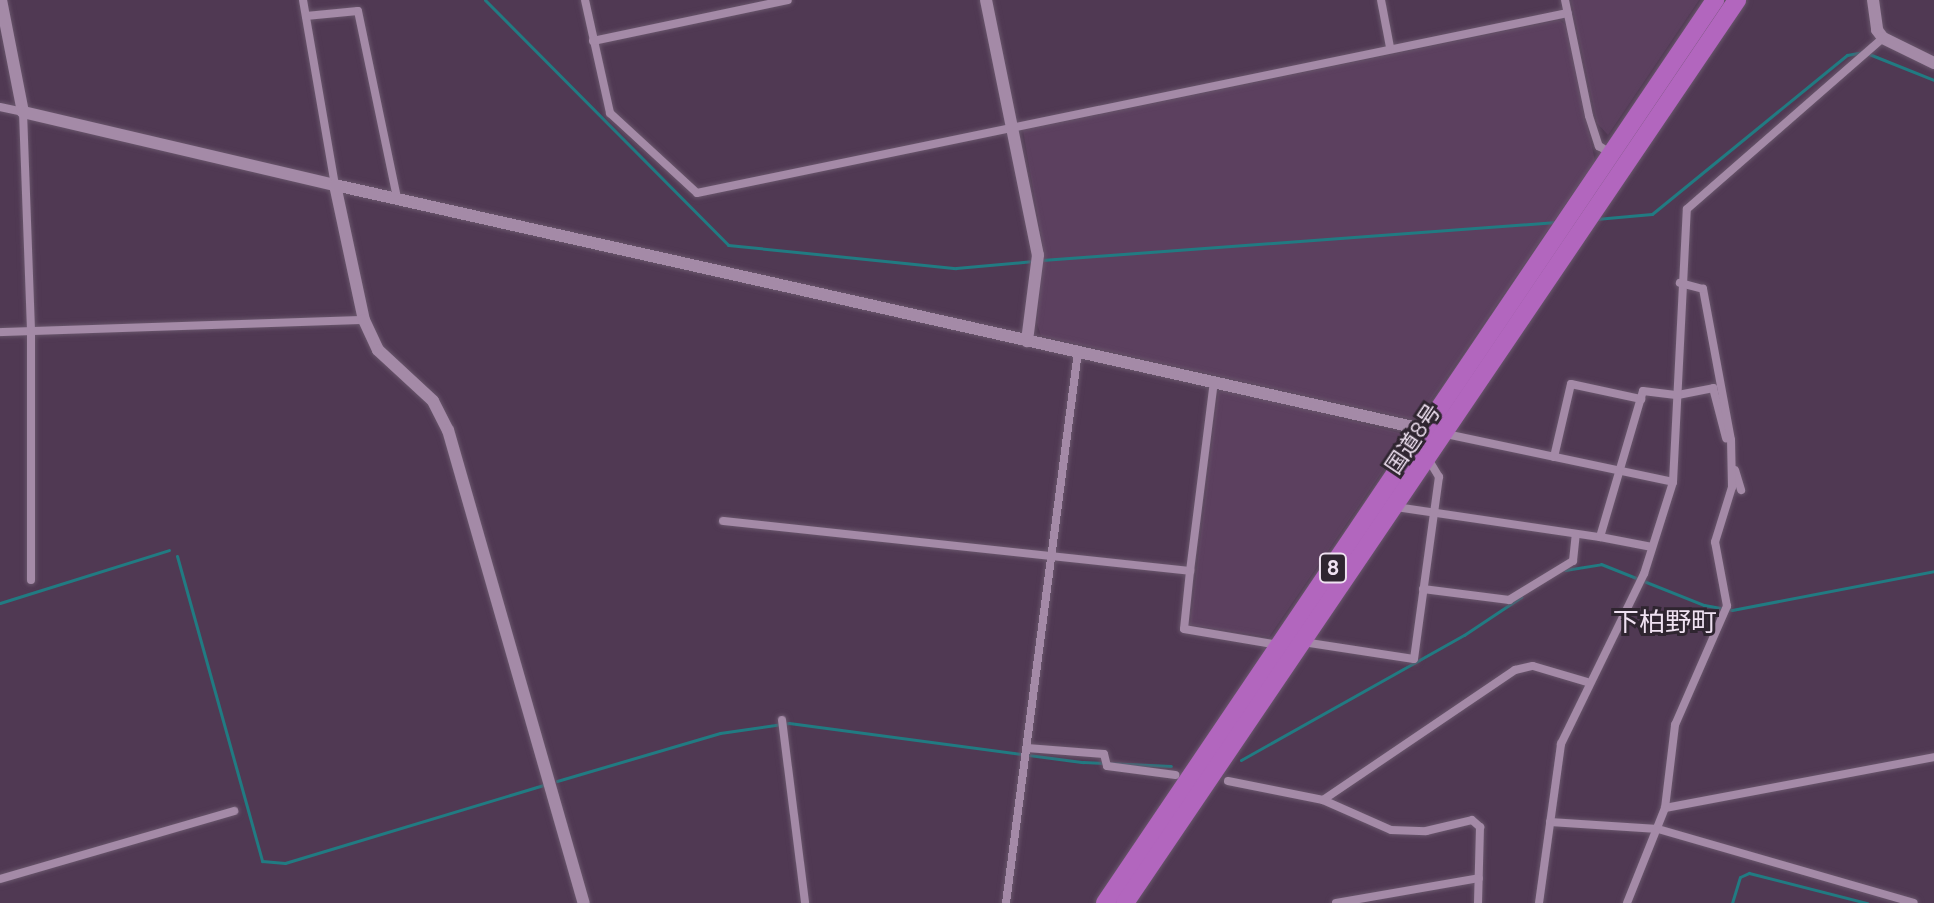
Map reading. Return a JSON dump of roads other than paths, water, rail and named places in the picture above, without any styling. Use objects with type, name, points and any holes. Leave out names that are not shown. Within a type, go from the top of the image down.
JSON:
[{"type":"highway","name":"国道8号","points":[[1105,903],[1715,0]]},
{"type":"highway","name":"国道8号","points":[[1125,903],[1446,434],[1737,0]]},
{"type":"street","points":[[1,0],[23,112],[31,332],[31,580]]},
{"type":"street","points":[[303,0],[335,185],[364,320],[378,350],[433,401],[448,430],[584,903]]},
{"type":"street","points":[[585,0],[610,113],[697,193],[1390,47],[1568,13]]},
{"type":"street","points":[[593,41],[788,0]]},
{"type":"street","points":[[986,0],[1014,127],[1038,260],[1027,341]]},
{"type":"street","points":[[1381,0],[1390,47]]},
{"type":"street","points":[[1565,0],[1599,146],[1611,154]]},
{"type":"street","points":[[1873,0],[1878,43]]},
{"type":"street","points":[[306,16],[358,11],[397,197]]},
{"type":"street","points":[[1539,903],[1561,744],[1587,682],[1642,577],[1673,482],[1680,283],[1691,201],[1878,43]]},
{"type":"street","points":[[1878,43],[1934,63]]},
{"type":"street","points":[[0,107],[1027,341],[1673,482]]},
{"type":"street","points":[[1627,903],[1665,808],[1675,725],[1727,606],[1715,542],[1732,487],[1731,458],[1703,289],[1680,283]]},
{"type":"street","points":[[0,332],[364,320]]},
{"type":"street","points":[[1006,903],[1078,352]]},
{"type":"street","points":[[1214,382],[1184,629],[1280,645]]},
{"type":"street","points":[[1554,457],[1571,384],[1641,399]]},
{"type":"street","points":[[1600,537],[1643,391],[1678,395],[1713,388],[1741,490]]},
{"type":"street","points":[[1303,642],[1414,659],[1439,477],[1428,459]]},
{"type":"street","points":[[1396,507],[1432,516],[1600,537],[1652,547]]},
{"type":"street","points":[[723,521],[1190,571]]},
{"type":"street","points":[[1423,589],[1509,600],[1573,561],[1576,534]]},
{"type":"street","points":[[1323,800],[1515,670],[1533,666],[1587,682]]},
{"type":"street","points":[[783,725],[805,903]]},
{"type":"street","points":[[1027,753],[1106,760],[1175,775]]},
{"type":"street","points":[[1665,808],[1934,757]]},
{"type":"street","points":[[1228,781],[1323,800],[1391,830],[1426,831],[1472,820],[1480,827],[1478,903]]},
{"type":"street","points":[[0,879],[234,811]]},
{"type":"street","points":[[1550,822],[1658,829],[1914,903]]},
{"type":"street","points":[[1336,903],[1479,878]]},
{"type":"waterway","points":[[485,0],[728,245],[956,268],[1034,261]]},
{"type":"waterway","points":[[1596,219],[1652,214],[1847,55],[1864,52],[1934,80]]},
{"type":"waterway","points":[[1042,260],[1557,222]]},
{"type":"waterway","points":[[0,603],[169,550]]},
{"type":"waterway","points":[[177,556],[262,861],[285,863],[543,785]]},
{"type":"waterway","points":[[1565,570],[1601,564],[1704,605],[1732,610],[1934,571]]},
{"type":"waterway","points":[[1241,760],[1464,635],[1521,597]]},
{"type":"waterway","points":[[557,781],[720,733],[789,723],[1083,762],[1171,766]]},
{"type":"waterway","points":[[1732,903],[1740,877],[1749,873],[1867,903]]},
{"type":"district","name":"下柏野町","points":[[1665,623]]}]
